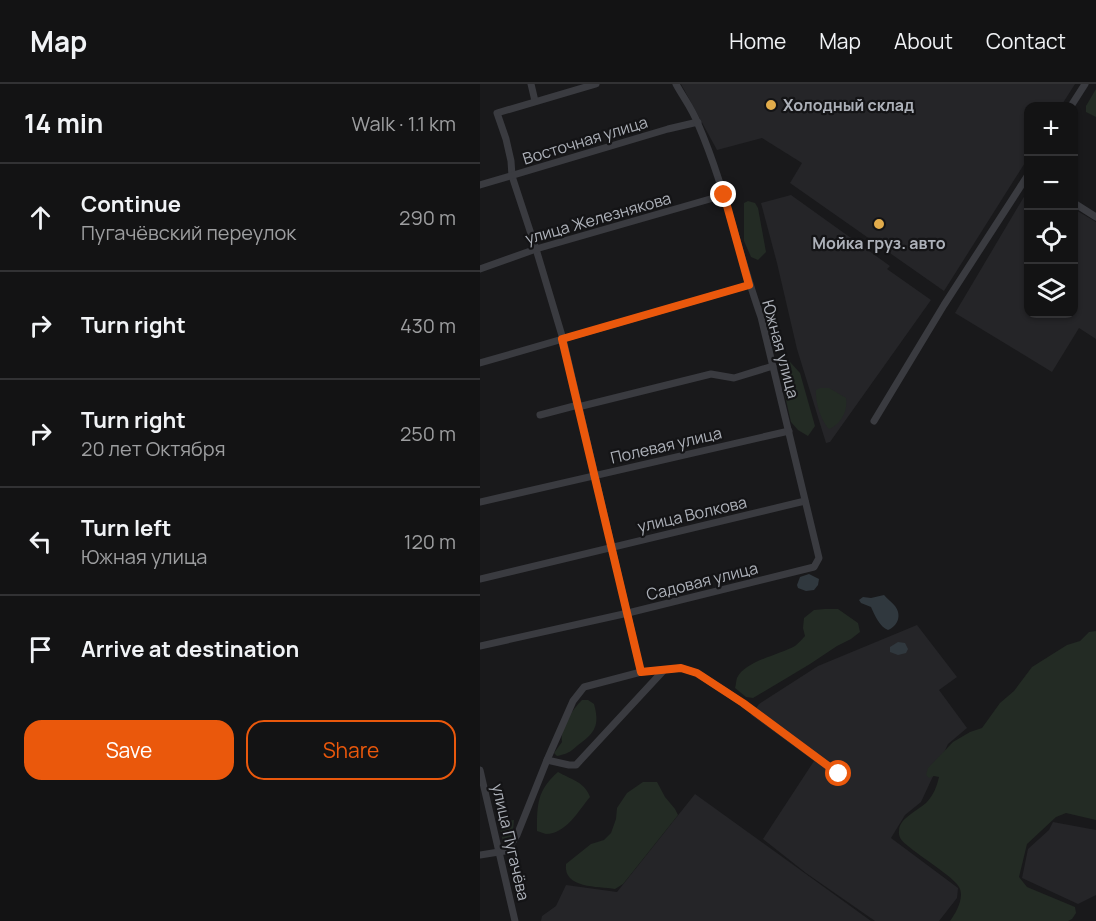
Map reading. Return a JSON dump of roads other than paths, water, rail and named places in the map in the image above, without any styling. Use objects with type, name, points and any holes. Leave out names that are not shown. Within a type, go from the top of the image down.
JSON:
[{"type":"street","points":[[531,84],[536,101]]},
{"type":"street","points":[[564,84],[566,92]]},
{"type":"street","points":[[596,84],[497,113],[512,161],[512,176],[562,339],[641,672]]},
{"type":"street","name":"Южная улица","points":[[676,84],[698,122],[724,195],[749,285],[761,317],[819,558]]},
{"type":"street","points":[[1074,102],[1085,84]]},
{"type":"street","name":"Восточная улица","points":[[480,185],[698,122]]},
{"type":"street","points":[[874,421],[944,305],[1024,182]]},
{"type":"street","name":"улица Железнякова","points":[[480,269],[536,249],[724,195]]},
{"type":"street","points":[[1078,206],[1096,217]]},
{"type":"street","points":[[480,363],[749,285]]},
{"type":"street","points":[[540,415],[711,374],[734,378],[773,366]]},
{"type":"street","name":"Полевая улица","points":[[480,502],[789,431]]},
{"type":"street","name":"улица Волкова","points":[[480,579],[805,501]]},
{"type":"street","name":"Садовая улица","points":[[480,645],[628,613],[814,567],[819,558]]},
{"type":"street","points":[[480,855],[505,851],[509,848],[517,835],[573,701],[584,687],[641,672],[681,668],[697,673],[743,703],[839,774]]},
{"type":"street","points":[[547,760],[576,765],[664,670]]},
{"type":"street","name":"улица Пугачёва","points":[[480,770],[515,921]]},
{"type":"place","name":"Холодный склад","points":[[771,105]]},
{"type":"place","name":"Мойка груз. авто","points":[[879,224]]}]
